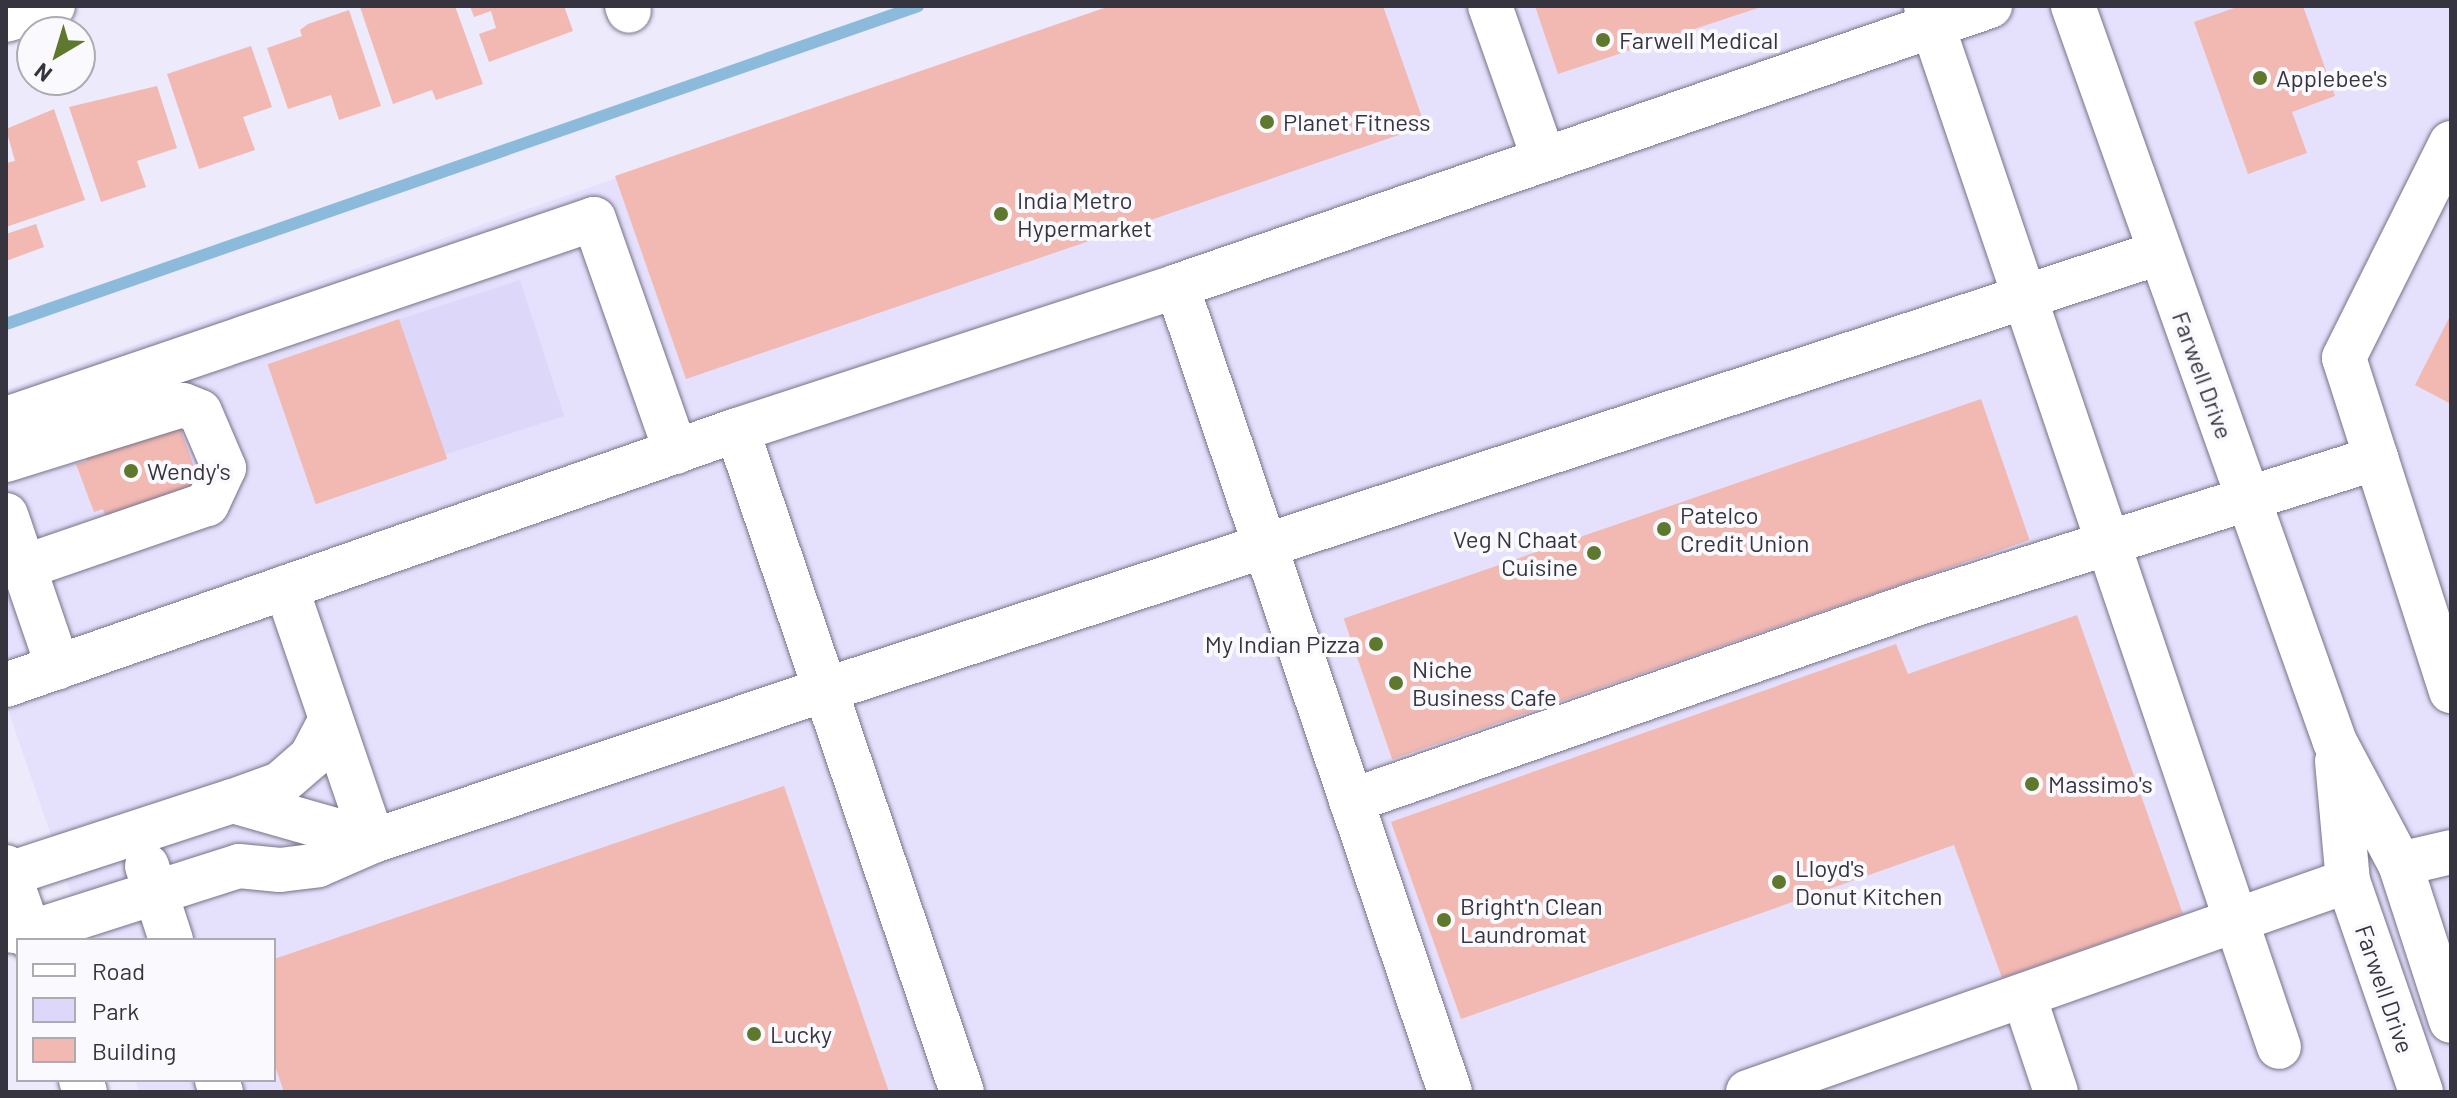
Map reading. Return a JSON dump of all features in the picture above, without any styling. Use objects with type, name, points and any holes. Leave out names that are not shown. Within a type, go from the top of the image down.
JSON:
[{"type":"street","points":[[6,20],[53,6]]},
{"type":"street","points":[[1490,6],[1544,159]]},
{"type":"street","points":[[6,685],[737,430],[1177,286],[1544,159],[1930,15],[1990,6]]},
{"type":"street","name":"Farwell Drive","points":[[2073,6],[2335,742],[2400,864],[2451,1021]]},
{"type":"street","points":[[1930,15],[2279,1047]]},
{"type":"street","points":[[2451,143],[2344,358],[2451,691]]},
{"type":"street","points":[[6,419],[594,219],[676,452]]},
{"type":"street","points":[[330,721],[311,757],[280,784],[7,872],[22,935],[239,866],[280,870],[318,865],[373,841],[825,690],[1266,549],[2159,253]]},
{"type":"street","points":[[1177,286],[1450,1092]]},
{"type":"street","points":[[28,578],[228,517],[245,499],[242,467],[205,352]]},
{"type":"street","points":[[6,460],[183,405],[200,412],[224,468],[207,504],[28,578]]},
{"type":"street","points":[[737,430],[962,1092]]},
{"type":"street","points":[[1351,801],[1615,705],[2376,458]]},
{"type":"street","points":[[6,515],[58,667]]},
{"type":"street","points":[[286,587],[373,841]]},
{"type":"street","name":"Farwell Drive","points":[[2335,742],[2348,881],[2421,1092]]},
{"type":"street","points":[[233,801],[373,841]]},
{"type":"street","points":[[137,832],[170,938]]},
{"type":"street","points":[[2400,864],[2451,852]]},
{"type":"street","points":[[1748,1092],[2348,881]]},
{"type":"street","points":[[2024,996],[2056,1092]]},
{"type":"shaded area","points":[[1112,6],[2451,6],[2451,1092],[139,1092],[136,1082],[276,1082],[276,938],[86,938],[6,704],[6,390]]},
{"type":"green space","points":[[520,280],[564,416],[443,455],[399,319]]},
{"type":"building","points":[[455,6],[483,84],[436,100],[432,90],[393,104],[360,7]]},
{"type":"building","points":[[470,6],[564,6],[573,31],[489,62],[479,34],[496,28],[491,11],[474,17]]},
{"type":"building","points":[[1110,6],[1383,6],[1425,126],[686,379],[615,176]]},
{"type":"building","name":"Farwell Medical","points":[[1535,6],[1761,6],[1761,7],[1558,74]]},
{"type":"building","points":[[2240,6],[2303,6],[2335,96],[2292,112],[2307,153],[2248,174],[2194,22]]},
{"type":"building","points":[[349,10],[381,106],[339,120],[331,95],[288,109],[267,48],[302,36],[300,30],[308,24]]},
{"type":"building","points":[[251,46],[272,107],[243,117],[255,150],[199,169],[167,74]]},
{"type":"building","points":[[157,86],[177,148],[137,161],[146,187],[101,202],[69,107]]},
{"type":"building","points":[[54,109],[85,200],[6,227],[6,163],[15,161],[6,129]]},
{"type":"building","points":[[36,224],[44,247],[6,261],[6,234]]},
{"type":"building","points":[[2451,314],[2451,404],[2415,385]]},
{"type":"building","points":[[399,319],[447,459],[316,504],[268,364]]},
{"type":"building","points":[[1981,399],[2030,540],[1392,759],[1344,618]]},
{"type":"building","points":[[177,419],[200,484],[107,520],[103,509],[94,512],[76,464],[87,461],[82,448]]},
{"type":"building","points":[[2077,615],[2183,914],[2002,978],[1954,845],[1461,1019],[1391,822],[1896,644],[1908,674]]},
{"type":"building","points":[[784,786],[889,1092],[284,1092],[276,1069],[276,958]]},
{"type":"waterway","points":[[6,324],[918,6]]},
{"type":"place","name":"Farwell Medical","points":[[1603,40]]},
{"type":"place","name":"Applebee's","points":[[2260,78]]},
{"type":"place","name":"Planet Fitness","points":[[1267,122]]},
{"type":"place","name":"India Metro Hypermarket","points":[[1001,214]]},
{"type":"place","name":"Wendy's","points":[[131,471]]},
{"type":"place","name":"Patelco Credit Union","points":[[1664,529]]},
{"type":"place","name":"Veg N Chaat Cuisine","points":[[1594,553]]},
{"type":"place","name":"My Indian Pizza","points":[[1376,644]]},
{"type":"place","name":"Niche Business Cafe","points":[[1396,683]]},
{"type":"place","name":"Massimo's","points":[[2032,784]]},
{"type":"place","name":"Lloyd's Donut Kitchen","points":[[1779,882]]},
{"type":"place","name":"Bright'n Clean Laundromat","points":[[1444,920]]},
{"type":"place","name":"Lucky","points":[[754,1034]]}]
